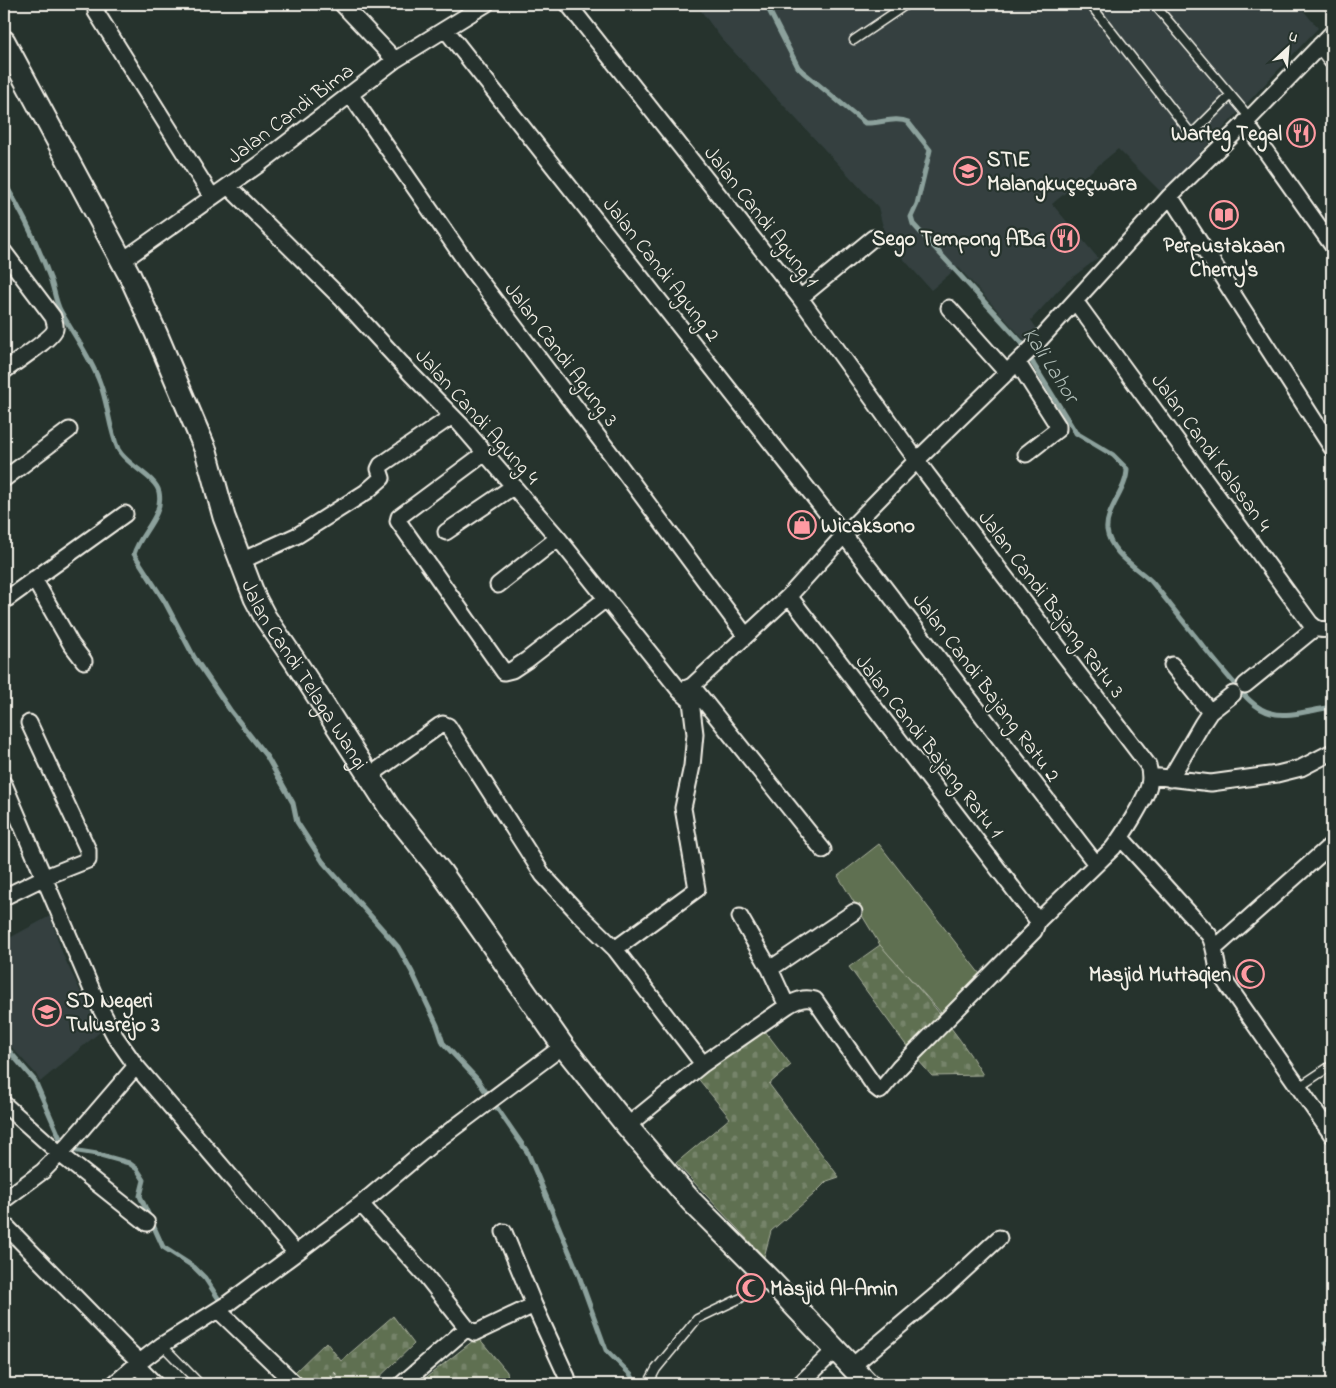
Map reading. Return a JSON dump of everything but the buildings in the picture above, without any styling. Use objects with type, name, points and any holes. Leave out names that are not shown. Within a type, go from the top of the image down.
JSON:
[{"type":"street","points":[[100,4],[96,8],[96,12],[212,197]]},
{"type":"street","points":[[342,4],[395,60]]},
{"type":"street","name":"Jalan Candi Bima","points":[[122,261],[258,165],[395,60],[486,4]]},
{"type":"street","name":"Jalan Candi Agung 1","points":[[568,4],[800,298],[917,460]]},
{"type":"street","name":"Jalan Candi Agung 2","points":[[446,30],[844,535]]},
{"type":"street","points":[[686,689],[790,596],[844,535],[917,460],[1026,355],[1170,196],[1248,120],[1332,33]]},
{"type":"street","name":"Jalan Candi Telaga Wangi","points":[[4,41],[122,261],[163,350],[206,451],[224,517],[255,598],[265,617],[389,807],[442,872],[563,1046],[627,1126],[691,1201],[768,1283],[868,1384]]},
{"type":"street","points":[[1320,45],[1332,61]]},
{"type":"street","name":"Jalan Candi Agung 3","points":[[350,94],[502,312],[611,454],[746,636]]},
{"type":"street","points":[[1248,120],[1332,244]]},
{"type":"street","name":"Jalan Candi Agung 4","points":[[228,186],[342,299],[452,416],[514,486],[686,689]]},
{"type":"street","points":[[1170,196],[1332,448]]},
{"type":"street","points":[[800,298],[873,238]]},
{"type":"street","points":[[4,252],[53,317],[55,329],[46,340],[4,371]]},
{"type":"street","name":"Jalan Candi Kalasan 4","points":[[1075,301],[1315,628]]},
{"type":"street","points":[[949,308],[1007,373]]},
{"type":"street","points":[[1026,355],[1058,426],[1058,430],[1026,454]]},
{"type":"street","points":[[241,561],[298,535],[366,492],[382,478],[379,469],[381,465],[452,416]]},
{"type":"street","points":[[4,479],[70,430]]},
{"type":"street","points":[[485,453],[399,517],[398,521],[504,672],[512,670],[607,598]]},
{"type":"street","name":"Jalan Candi Bajang Ratu 3","points":[[917,460],[1148,765],[1151,776]]},
{"type":"street","points":[[446,532],[514,486]]},
{"type":"street","points":[[4,601],[125,514]]},
{"type":"street","name":"Jalan Candi Bajang Ratu 2","points":[[844,535],[1096,864]]},
{"type":"street","points":[[498,585],[558,538]]},
{"type":"street","points":[[34,579],[71,644],[84,661]]},
{"type":"street","name":"Jalan Candi Bajang Ratu 1","points":[[790,596],[1038,921]]},
{"type":"street","points":[[1170,779],[1210,712],[1315,628],[1323,630],[1332,628]]},
{"type":"street","points":[[1172,665],[1210,712]]},
{"type":"street","points":[[686,689],[823,850]]},
{"type":"street","points":[[615,949],[697,889],[684,808],[692,766],[695,734],[691,701],[686,689]]},
{"type":"street","points":[[4,897],[45,877],[88,860],[89,854],[29,723]]},
{"type":"street","points":[[370,776],[439,726],[443,724],[448,726],[543,875],[615,949],[703,1064]]},
{"type":"street","points":[[627,1126],[703,1064],[796,1000],[804,998],[815,1000],[875,1087],[880,1091],[899,1068],[1034,931],[1038,921],[1121,838],[1147,791],[1151,776],[1211,783],[1277,774],[1301,768],[1332,752]]},
{"type":"street","points":[[4,784],[98,1004],[115,1036],[136,1066],[296,1253]]},
{"type":"street","points":[[1121,838],[1209,935],[1215,948],[1216,964],[1219,973],[1332,1135]]},
{"type":"street","points":[[1215,948],[1332,844]]},
{"type":"street","points":[[770,969],[854,912]]},
{"type":"street","points":[[740,917],[770,969],[787,1006]]},
{"type":"street","points":[[114,1384],[162,1345],[222,1307],[296,1253],[360,1204],[431,1145],[563,1046]]},
{"type":"street","points":[[4,1200],[43,1171],[65,1149],[136,1066]]},
{"type":"street","points":[[4,1104],[65,1149],[147,1222]]},
{"type":"street","points":[[360,1204],[426,1276],[467,1328],[475,1333],[534,1305]]},
{"type":"street","points":[[4,1224],[126,1349],[155,1384]]},
{"type":"street","points":[[504,1232],[534,1305],[567,1377],[568,1384]]},
{"type":"street","points":[[852,1367],[947,1286],[999,1238]]},
{"type":"street","points":[[222,1307],[295,1384]]},
{"type":"street","points":[[402,1384],[467,1328]]},
{"type":"street","points":[[800,1384],[835,1350]]},
{"type":"lane","points":[[854,40],[907,4]]},
{"type":"lane","points":[[1090,4],[1189,131],[1195,131],[1230,96]]},
{"type":"lane","points":[[1154,4],[1248,120]]},
{"type":"lane","points":[[1299,1087],[1332,1065]]},
{"type":"lane","points":[[648,1384],[656,1369],[698,1319],[741,1298]]},
{"type":"lane","points":[[162,1345],[200,1384]]},
{"type":"path","points":[[324,1384],[338,1371]]},
{"type":"shaded area","name":"STIE Malangkuçeçwara","points":[[696,4],[1298,4],[1318,28],[1162,193],[1118,149],[1052,204],[1098,258],[1065,283],[1031,320],[1037,329],[1027,343],[958,267],[931,290],[886,239],[878,207],[721,38]]},
{"type":"shaded area","name":"SD Negeri Tulusrejo 3","points":[[50,916],[63,955],[100,1032],[40,1082],[36,1074],[4,1039],[4,941]]},
{"type":"green space","points":[[879,844],[983,978],[943,1015],[880,945],[838,876]]},
{"type":"green space","points":[[880,945],[948,1024],[983,1075],[932,1076],[911,1052],[849,967]]},
{"type":"green space","points":[[762,1027],[791,1065],[769,1084],[839,1177],[827,1181],[771,1231],[764,1257],[676,1163],[730,1118],[696,1076]]},
{"type":"green space","points":[[393,1316],[414,1344],[372,1384],[308,1384],[295,1372],[326,1342],[341,1361]]},
{"type":"green space","points":[[478,1337],[507,1372],[509,1384],[418,1384]]},
{"type":"waterway","name":"Kali Lahor","points":[[768,4],[769,10],[798,67],[803,72],[865,123],[893,120],[908,122],[930,150],[917,204],[911,217],[913,224],[1022,343],[1076,433],[1113,455],[1127,469],[1124,485],[1112,507],[1107,522],[1109,538],[1118,553],[1151,581],[1218,665],[1255,705],[1265,711],[1284,715],[1327,708],[1332,709]]},
{"type":"waterway","points":[[4,182],[35,241],[60,310],[96,374],[103,391],[118,449],[127,460],[152,481],[159,492],[160,501],[155,517],[134,554],[165,602],[194,657],[230,710],[267,757],[293,803],[297,822],[323,862],[398,947],[437,1025],[443,1043],[477,1079],[528,1153],[578,1273],[606,1350],[631,1375],[636,1384]]},
{"type":"waterway","points":[[4,1046],[35,1081],[62,1143],[72,1150],[97,1154],[129,1163],[137,1169],[144,1180],[140,1196],[163,1247],[194,1267],[205,1278],[222,1304]]},
{"type":"waterway","points":[[1326,1343],[1332,1336]]},
{"type":"place","name":"Warteg Tegal","points":[[1301,133]]},
{"type":"place","name":"STIE Malangkuçeçwara","points":[[968,171]]},
{"type":"place","name":"Perpustakaan Cherry's","points":[[1224,215]]},
{"type":"place","name":"Sego Tempong ABG","points":[[1065,238]]},
{"type":"place","name":"Wicaksono","points":[[802,525]]},
{"type":"place","name":"Masjid Muttaqien","points":[[1250,974]]},
{"type":"place","name":"SD Negeri Tulusrejo 3","points":[[47,1012]]},
{"type":"place","name":"Masjid Al-Amin","points":[[751,1288]]}]
